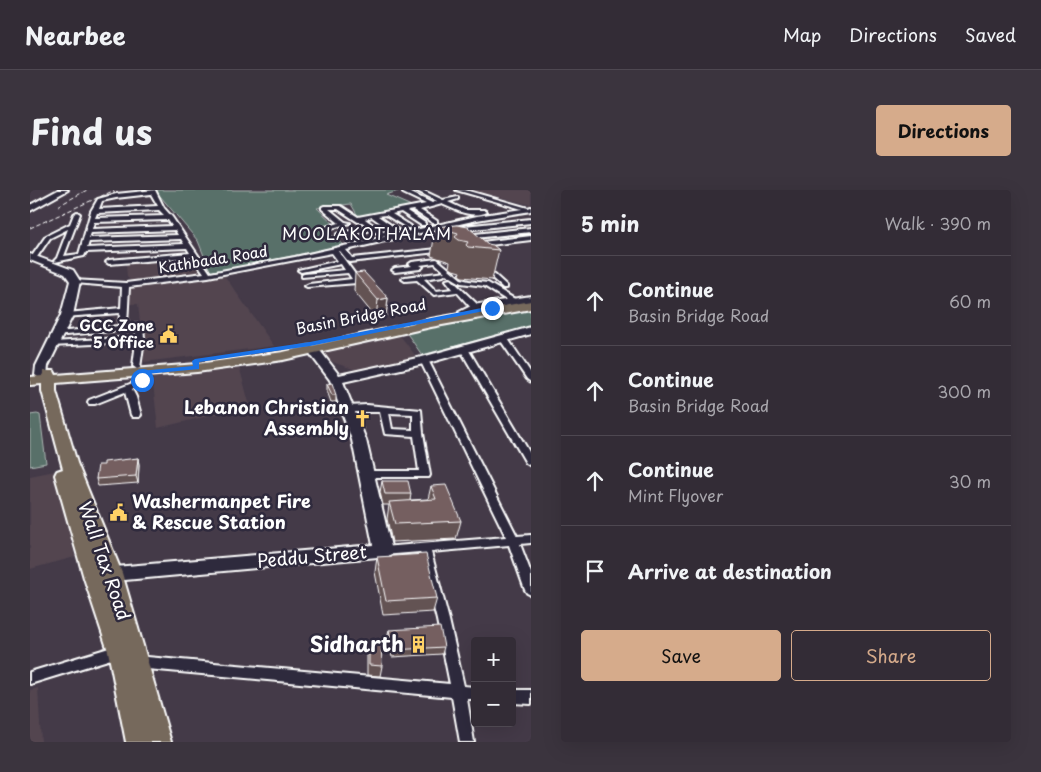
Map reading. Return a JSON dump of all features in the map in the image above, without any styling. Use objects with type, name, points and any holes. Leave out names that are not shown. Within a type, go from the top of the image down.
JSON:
[{"type":"main road","points":[[30,208],[64,190]]},
{"type":"main road","points":[[31,258],[56,262],[70,272],[75,281],[67,315],[42,366],[40,378],[196,364]]},
{"type":"main road","name":"Basin Bridge Road","points":[[196,364],[314,350],[514,301],[531,302]]},
{"type":"main road","points":[[483,310],[531,302]]},
{"type":"main road","name":"Basin Bridge Road","points":[[196,364],[483,310]]},
{"type":"main road","points":[[336,380],[424,360],[531,330]]},
{"type":"main road","points":[[314,350],[336,380],[363,453],[383,551]]},
{"type":"main road","name":"Wall Tax Road","points":[[40,378],[41,392],[61,468],[103,575],[128,657],[159,742]]},
{"type":"main road","name":"Peddu Street","points":[[103,575],[383,551]]},
{"type":"main road","name":"Wall Tax Road","points":[[128,657],[138,742]]},
{"type":"street","points":[[412,190],[402,193],[432,205]]},
{"type":"street","points":[[418,190],[464,212],[505,213]]},
{"type":"street","points":[[459,190],[529,210]]},
{"type":"street","points":[[56,262],[82,254],[91,220],[97,206],[116,196],[153,193],[208,276]]},
{"type":"street","points":[[330,227],[387,213],[415,209],[456,198]]},
{"type":"street","points":[[97,206],[160,205]]},
{"type":"street","points":[[344,224],[324,208],[339,206],[382,234],[396,231],[374,216]]},
{"type":"street","points":[[415,209],[435,222]]},
{"type":"street","points":[[402,210],[423,224]]},
{"type":"street","points":[[338,252],[452,227],[505,213],[529,210]]},
{"type":"street","points":[[529,210],[531,217]]},
{"type":"street","points":[[387,213],[409,227]]},
{"type":"street","points":[[56,262],[77,214]]},
{"type":"street","points":[[91,220],[170,218]]},
{"type":"street","points":[[452,227],[531,221]]},
{"type":"street","points":[[31,258],[48,237],[72,225]]},
{"type":"street","points":[[452,227],[468,246],[531,238]]},
{"type":"street","points":[[88,231],[175,228]]},
{"type":"street","points":[[340,234],[373,228]]},
{"type":"street","points":[[460,238],[531,230]]},
{"type":"street","points":[[85,240],[182,237]]},
{"type":"street","points":[[83,250],[189,246]]},
{"type":"street","points":[[338,252],[350,260],[454,250],[441,253],[436,258],[437,261]]},
{"type":"street","points":[[296,261],[311,290],[357,281],[338,252]]},
{"type":"street","name":"Kathbada Road","points":[[75,281],[126,285],[208,276],[338,252]]},
{"type":"street","points":[[109,262],[194,255]]},
{"type":"street","points":[[412,264],[437,261]]},
{"type":"street","points":[[437,261],[457,281],[466,284],[502,285],[478,263]]},
{"type":"street","points":[[303,273],[343,262]]},
{"type":"street","points":[[329,265],[334,273]]},
{"type":"street","points":[[395,270],[426,266],[437,268],[483,310]]},
{"type":"street","points":[[303,273],[334,273],[350,270]]},
{"type":"street","points":[[405,279],[443,274]]},
{"type":"street","points":[[418,277],[434,293],[459,290]]},
{"type":"street","points":[[486,284],[494,292],[504,293],[514,301]]},
{"type":"street","points":[[124,328],[126,285]]},
{"type":"street","points":[[67,315],[125,310]]},
{"type":"street","points":[[53,344],[139,326],[142,380],[128,388],[92,402]]},
{"type":"street","points":[[53,344],[140,338]]},
{"type":"street","points":[[503,338],[531,379]]},
{"type":"street","points":[[464,348],[531,463]]},
{"type":"street","points":[[424,360],[514,542],[531,590]]},
{"type":"street","points":[[128,388],[136,415]]},
{"type":"street","points":[[348,410],[384,409],[418,412],[418,433],[424,476],[367,476]]},
{"type":"street","points":[[384,409],[388,432],[418,433]]},
{"type":"street","name":"Peddu Street","points":[[383,551],[514,542],[531,539]]},
{"type":"street","points":[[424,548],[444,618],[459,691],[466,742]]},
{"type":"street","points":[[30,678],[128,657],[471,692]]},
{"type":"street","points":[[516,696],[531,698]]},
{"type":"shaded area","points":[[470,190],[531,190],[531,205]]},
{"type":"shaded area","points":[[191,256],[202,275],[133,283],[127,277],[126,264]]},
{"type":"shaded area","points":[[224,275],[274,346],[144,362],[138,304],[126,304],[129,287]]},
{"type":"shaded area","points":[[399,334],[418,359],[356,370],[335,363],[321,353]]},
{"type":"shaded area","points":[[239,366],[250,406],[158,428],[152,375]]},
{"type":"shaded area","points":[[55,471],[75,557],[30,569],[30,476]]},
{"type":"shaded area","points":[[38,688],[41,742],[30,742],[30,690]]},
{"type":"green space","points":[[155,190],[401,190],[386,195],[414,207],[359,218],[351,204],[317,208],[335,225],[322,228],[344,245],[211,273],[198,241]]},
{"type":"green space","points":[[531,307],[531,326],[422,355],[406,332]]},
{"type":"green space","points":[[30,415],[40,415],[46,463],[30,466]]},
{"type":"building","points":[[457,225],[468,227],[488,244],[493,245],[499,250],[468,247],[466,245],[468,242],[455,237],[458,233],[436,227]]},
{"type":"building","points":[[364,272],[388,298],[378,300],[355,273]]},
{"type":"building","points":[[332,383],[336,395],[332,395],[327,384]]},
{"type":"building","points":[[138,458],[136,476],[96,479],[98,465],[104,465],[104,462]]},
{"type":"building","points":[[382,481],[408,481],[411,494],[385,494]]},
{"type":"building","points":[[446,485],[461,521],[395,524],[389,502],[436,499],[431,486]]},
{"type":"building","points":[[426,554],[437,598],[386,601],[377,557]]},
{"type":"building","name":"Sidharth","points":[[440,627],[444,647],[393,650],[389,630]]},
{"type":"building","points":[[369,641],[381,642],[382,666],[369,665]]},
{"type":"railway","points":[[58,206],[87,190]]},
{"type":"railway","points":[[30,228],[115,190]]},
{"type":"place","name":"GCC Zone 5 Office","points":[[168,335]]},
{"type":"place","name":"Lebanon Christian Assembly","points":[[363,418]]},
{"type":"place","name":"Washermanpet Fire & Rescue Station","points":[[118,512]]},
{"type":"place","name":"Sidharth","points":[[418,645]]},
{"type":"district","name":"MOOLAKOTHALAM","points":[[367,234]]},
{"type":"route","points":[[142,380],[143,372],[197,368],[195,361],[310,344],[492,308]]}]
